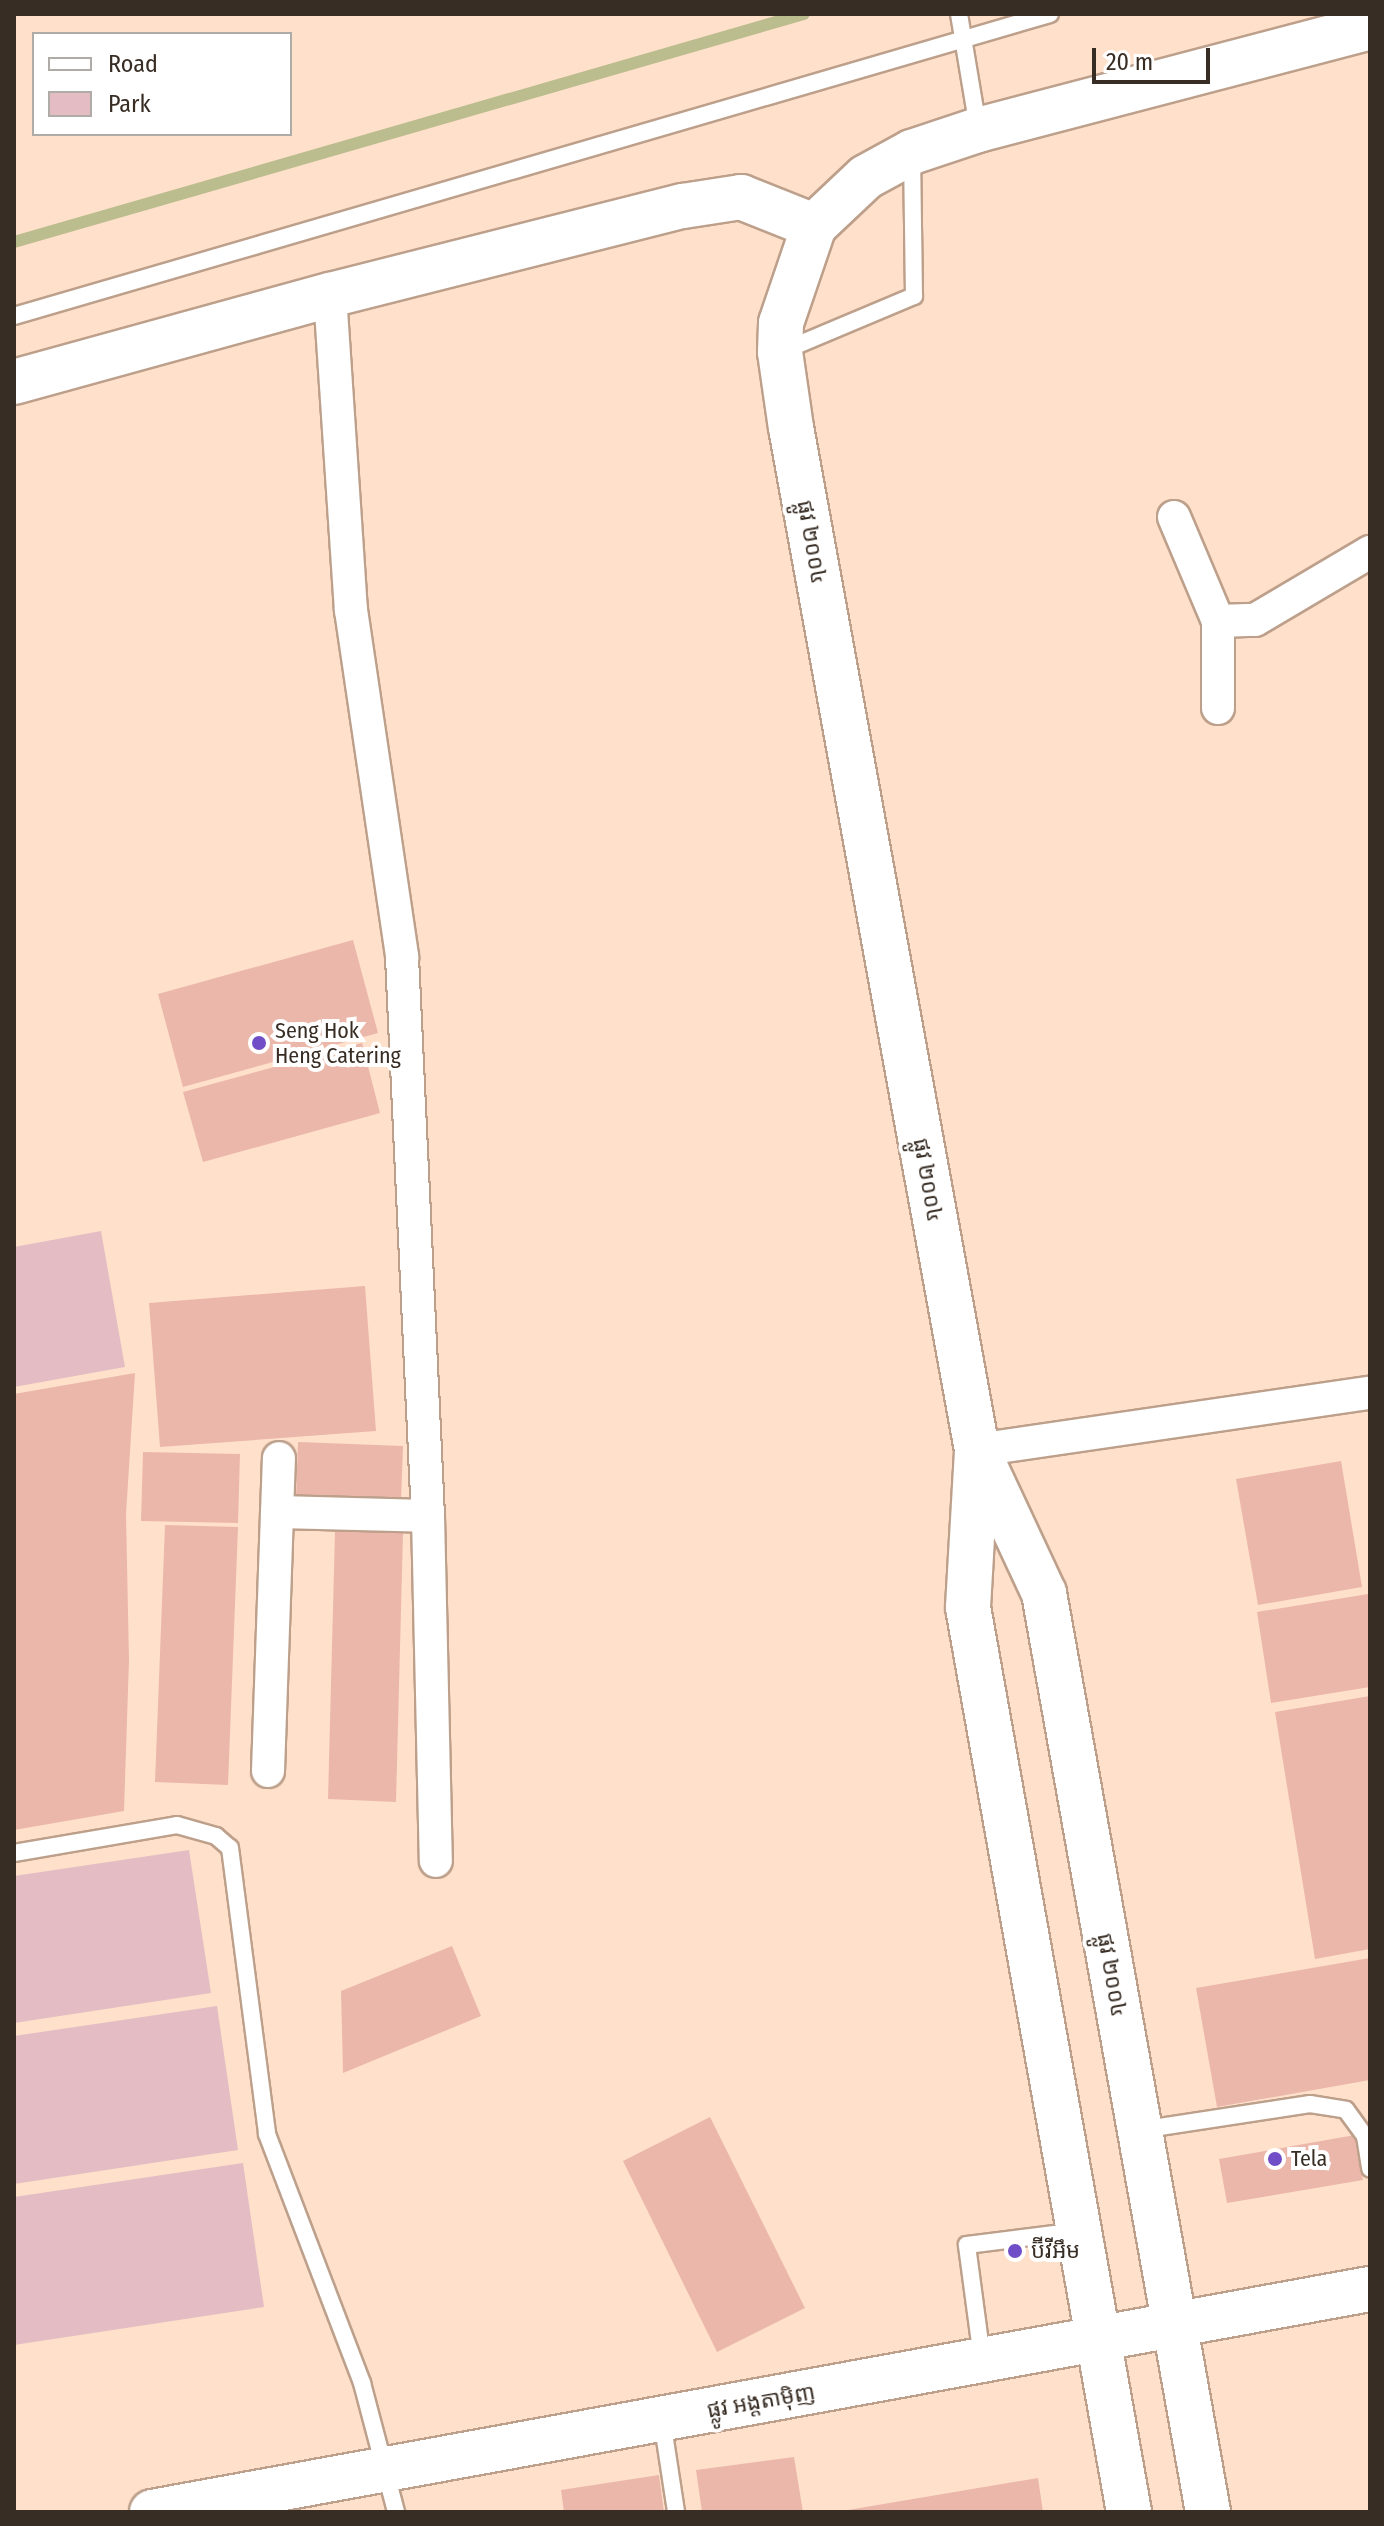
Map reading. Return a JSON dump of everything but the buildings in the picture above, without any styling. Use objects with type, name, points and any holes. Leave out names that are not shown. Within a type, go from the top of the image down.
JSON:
[{"type":"main road","name":"ផ្លូវ ២០០៤","points":[[1129,2512],[968,1607],[977,1450],[794,444],[780,352],[781,323],[814,226],[866,177],[912,152],[978,130],[1370,27]]},
{"type":"main road","points":[[14,382],[330,295],[683,206],[741,197],[814,226]]},
{"type":"main road","name":"ផ្លូវ ២០០៤","points":[[977,1450],[1044,1593],[1208,2512]]},
{"type":"main road","name":"ផ្លូវ អង្តតាម៉ិញ","points":[[152,2512],[1370,2289]]},
{"type":"street","points":[[330,295],[351,610],[402,957],[428,1516],[436,1861]]},
{"type":"street","points":[[1174,517],[1218,621],[1218,708]]},
{"type":"street","points":[[1218,621],[1255,620],[1370,552]]},
{"type":"street","points":[[977,1450],[1369,1399]]},
{"type":"street","points":[[268,1771],[279,1458]]},
{"type":"street","points":[[277,1512],[428,1516]]},
{"type":"lane","points":[[959,14],[978,130]]},
{"type":"lane","points":[[14,316],[1050,14]]},
{"type":"lane","points":[[780,352],[914,296],[912,152]]},
{"type":"lane","points":[[14,1853],[177,1825],[216,1836],[230,1848],[267,2134],[362,2383],[396,2512]]},
{"type":"lane","points":[[1140,2130],[1310,2104],[1346,2110],[1365,2136],[1370,2169]]},
{"type":"lane","points":[[983,2360],[967,2245],[1079,2231]]},
{"type":"lane","points":[[661,2419],[676,2512]]},
{"type":"green space","points":[[101,1231],[125,1367],[14,1387],[14,1247]]},
{"type":"green space","points":[[189,1850],[211,1993],[14,2023],[14,1876]]},
{"type":"green space","points":[[217,2006],[238,2150],[14,2184],[14,2036]]},
{"type":"green space","points":[[243,2163],[264,2307],[14,2345],[14,2197]]},
{"type":"waterway","points":[[14,242],[804,14]]},
{"type":"place","name":"Seng Hok Heng Catering","points":[[259,1043]]},
{"type":"place","name":"Tela","points":[[1275,2159]]},
{"type":"place","name":"ប៊ីវីអឹម","points":[[1015,2251]]}]
